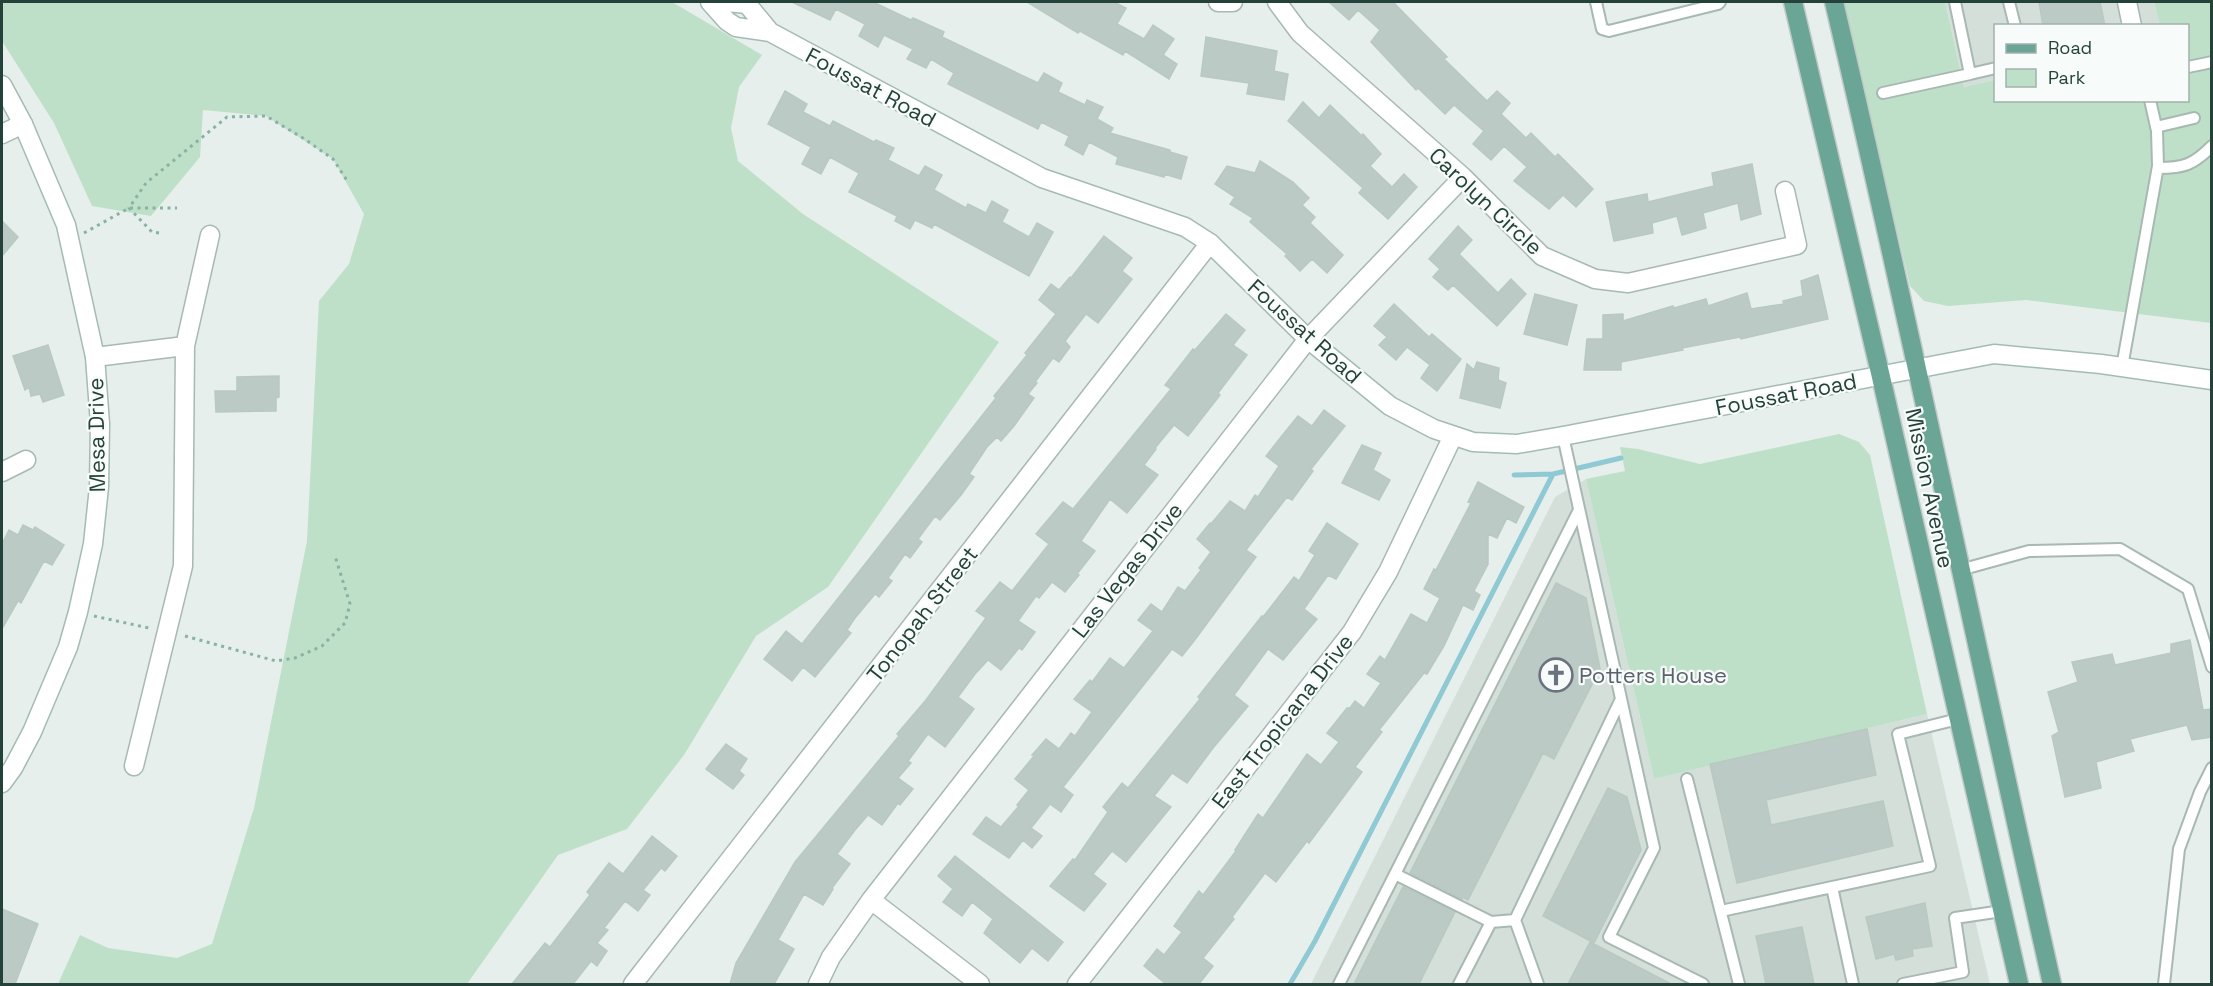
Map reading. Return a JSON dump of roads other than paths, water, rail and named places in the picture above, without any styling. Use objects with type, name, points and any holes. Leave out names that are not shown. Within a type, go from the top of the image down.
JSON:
[{"type":"main road","name":"Mission Avenue","points":[[1793,2],[2019,984]]},
{"type":"main road","name":"Mission Avenue","points":[[1834,2],[1918,369],[2052,984]]},
{"type":"street","name":"Foussat Road","points":[[710,2],[727,21],[736,27],[770,32],[1042,178],[1185,227],[1210,243],[1308,339],[1390,406],[1434,429],[1473,442],[1517,444],[1994,354],[2122,367],[2211,380]]},
{"type":"street","name":"Foussat Road","points":[[726,2],[748,3],[770,32]]},
{"type":"street","points":[[1218,2],[1233,2]]},
{"type":"street","name":"Carolyn Circle","points":[[1277,2],[1300,33],[1463,177],[1542,256],[1595,279],[1628,283],[1797,245],[1785,191]]},
{"type":"street","points":[[2127,2],[2132,24]]},
{"type":"street","name":"Mesa Drive","points":[[2,86],[23,123],[66,225],[95,357],[100,424],[99,487],[93,544],[78,612],[68,647],[32,732],[13,768],[2,783]]},
{"type":"street","points":[[2,134],[23,123]]},
{"type":"street","name":"Las Vegas Drive","points":[[818,984],[831,957],[871,900],[1308,339],[1463,177]]},
{"type":"street","points":[[134,766],[183,566],[185,346],[210,235]]},
{"type":"street","name":"Tonopah Street","points":[[633,984],[1210,243]]},
{"type":"street","points":[[95,357],[185,346]]},
{"type":"street","name":"East Tropicana Drive","points":[[1077,984],[1352,632],[1388,572],[1453,436]]},
{"type":"street","points":[[2,472],[26,460]]},
{"type":"street","points":[[871,900],[980,984]]},
{"type":"lane","points":[[1596,2],[1602,29],[1609,32],[1720,2]]},
{"type":"lane","points":[[1955,2],[1970,74]]},
{"type":"lane","points":[[2009,2],[2014,24]]},
{"type":"lane","points":[[2189,68],[2211,62]]},
{"type":"lane","points":[[1883,93],[1994,68]]},
{"type":"lane","points":[[2122,367],[2158,168],[2156,127],[2150,102]]},
{"type":"lane","points":[[2156,127],[2194,118]]},
{"type":"lane","points":[[2158,168],[2190,165],[2211,146]]},
{"type":"lane","points":[[1563,436],[1654,848],[1609,937],[1703,984]]},
{"type":"lane","points":[[1339,984],[1579,510]]},
{"type":"lane","points":[[1960,570],[2029,551],[2120,549],[2188,589],[2211,667]]},
{"type":"lane","points":[[1538,984],[1515,920],[1621,699]]},
{"type":"lane","points":[[1721,911],[1930,866],[1898,734],[1958,719]]},
{"type":"lane","points":[[2164,984],[2179,849],[2211,768]]},
{"type":"lane","points":[[1687,779],[1739,984]]},
{"type":"lane","points":[[1395,874],[1491,922],[1515,920]]},
{"type":"lane","points":[[1832,887],[1853,984]]},
{"type":"lane","points":[[1903,984],[1963,972],[1955,918],[2002,910]]},
{"type":"lane","points":[[1459,984],[1491,922]]},
{"type":"waterway","points":[[1514,475],[1553,474],[1621,458]]},
{"type":"waterway","points":[[1290,984],[1315,941],[1553,474]]},
{"type":"place","name":"Potters House","points":[[1556,675]]}]
